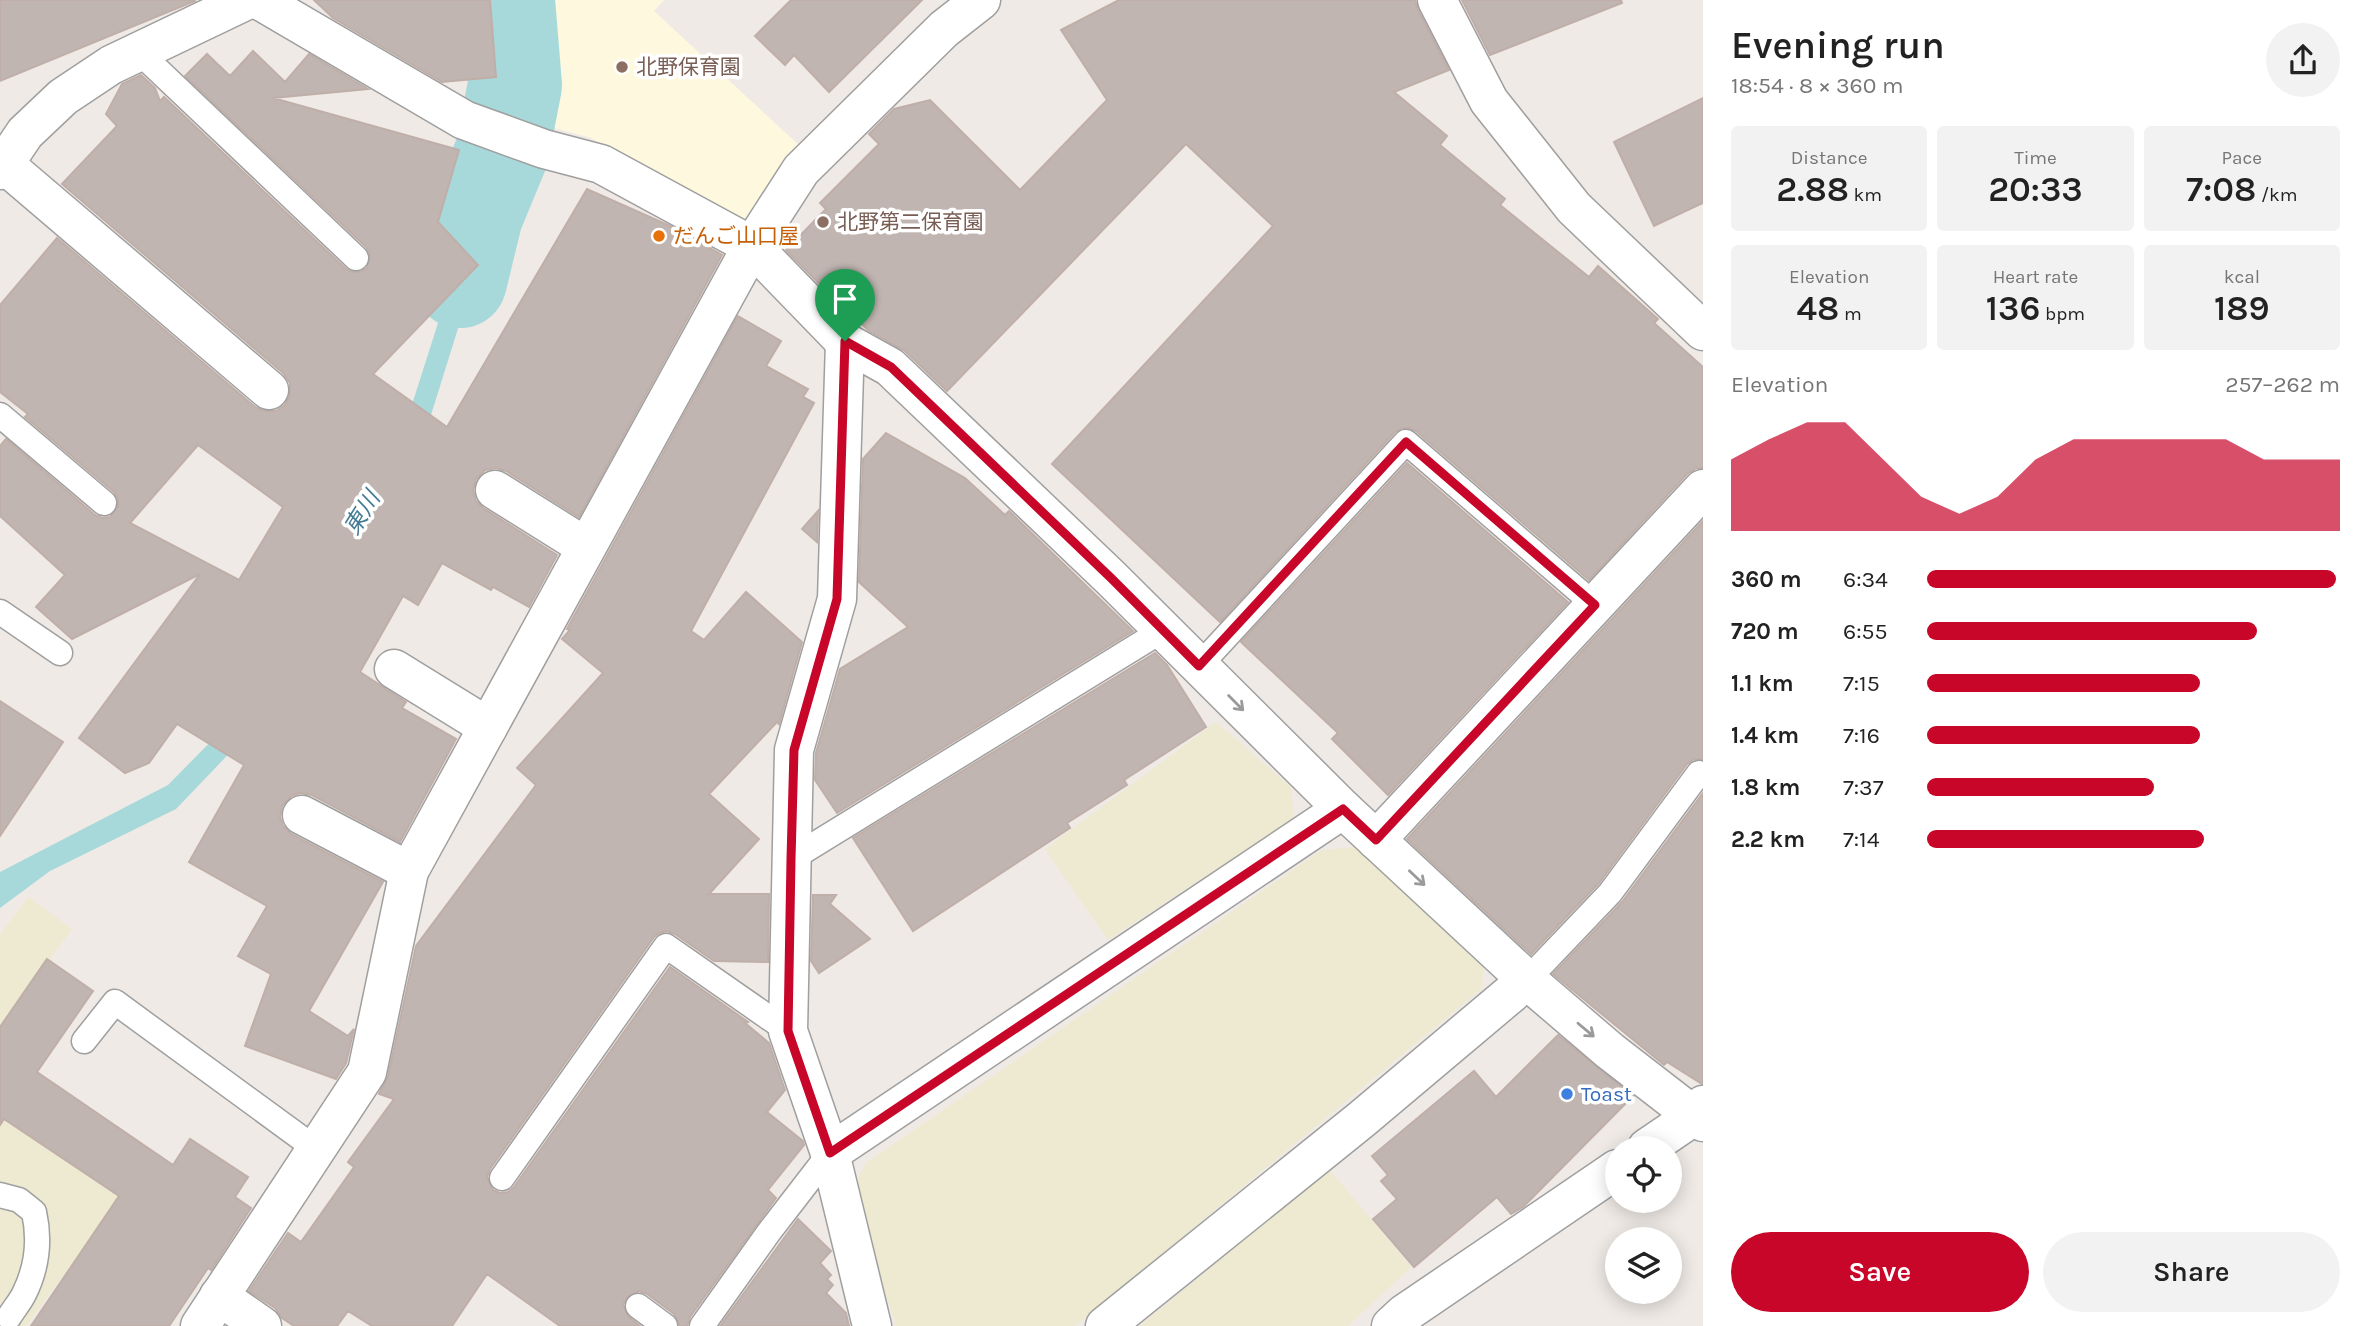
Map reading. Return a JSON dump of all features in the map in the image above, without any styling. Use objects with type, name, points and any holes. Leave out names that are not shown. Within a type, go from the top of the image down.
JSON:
[{"type":"street","points":[[247,0],[111,65],[64,97],[25,133],[2,167],[269,390]]},
{"type":"street","points":[[258,0],[464,120],[544,149],[601,164],[752,246],[845,341],[891,367],[1343,809],[1527,980],[1610,1051],[1700,1114],[1666,1136]]},
{"type":"street","points":[[262,1326],[210,1311],[367,1072],[409,871],[752,246],[801,170],[944,29],[981,0]]},
{"type":"street","points":[[1437,0],[1489,101],[1574,208],[1703,331]]},
{"type":"street","points":[[845,341],[837,599],[794,750],[788,1031],[830,1153],[872,1326]]},
{"type":"street","points":[[1376,840],[1703,489]]},
{"type":"street","points":[[495,490],[586,547]]},
{"type":"street","points":[[394,669],[488,727]]},
{"type":"street","points":[[830,1153],[1343,809]]},
{"type":"street","points":[[302,815],[409,871]]},
{"type":"street","points":[[1105,1326],[1362,1119],[1527,980]]},
{"type":"street","points":[[1402,1322],[1605,1177]]},
{"type":"lane","points":[[139,52],[356,258]]},
{"type":"lane","points":[[0,415],[104,503]]},
{"type":"lane","points":[[1199,666],[1406,442],[1595,605]]},
{"type":"lane","points":[[0,612],[60,653]]},
{"type":"lane","points":[[791,859],[1163,631]]},
{"type":"lane","points":[[1527,980],[1610,892],[1699,773]]},
{"type":"lane","points":[[502,1178],[666,946],[788,1031]]},
{"type":"lane","points":[[84,1041],[115,1002],[316,1149]]},
{"type":"lane","points":[[702,1326],[830,1153]]},
{"type":"lane","points":[[0,1195],[19,1200],[34,1212],[38,1229],[35,1262],[24,1295],[15,1305],[8,1321]]},
{"type":"lane","points":[[638,1306],[666,1326]]},
{"type":"shaded area","name":"北野保育園","points":[[528,0],[664,0],[654,11],[801,147],[745,227],[591,138],[532,122]]},
{"type":"shaded area","points":[[1216,722],[1291,787],[1294,818],[1108,940],[1045,849]]},
{"type":"shaded area","points":[[1357,847],[1484,968],[1481,989],[1075,1326],[896,1326],[852,1190],[866,1163],[1322,850]]},
{"type":"shaded area","points":[[28,897],[72,929],[0,1026],[0,935]]},
{"type":"shaded area","points":[[0,1109],[121,1198],[26,1326],[0,1326]]},
{"type":"shaded area","points":[[1329,1169],[1411,1267],[1348,1326],[1140,1326]]},
{"type":"water","points":[[485,153],[514,162],[480,258],[426,431],[244,738],[176,809],[50,871],[0,908],[0,872],[168,785],[232,720],[408,417],[439,320],[463,216]]},
{"type":"building","points":[[0,0],[194,0],[195,1],[0,81]]},
{"type":"building","points":[[314,0],[490,0],[496,77],[442,82],[333,18]]},
{"type":"building","points":[[791,0],[922,0],[829,92],[794,55],[785,65],[755,36]]},
{"type":"building","points":[[1119,0],[1415,0],[1449,70],[1394,92],[1447,136],[1440,145],[1505,199],[1500,205],[1589,277],[1598,266],[1658,319],[1654,323],[1703,367],[1703,468],[1696,468],[1687,474],[1589,580],[1416,431],[1402,428],[1395,432],[1220,622],[1052,464],[1273,226],[1186,144],[947,391],[905,351],[868,330],[786,250],[826,209],[820,203],[879,144],[869,134],[894,109],[930,100],[1020,190],[1107,100],[1061,30]]},
{"type":"building","points":[[1462,0],[1621,0],[1622,3],[1490,55]]},
{"type":"building","points":[[253,51],[285,82],[309,54],[368,89],[273,98],[459,150],[438,222],[478,265],[373,374],[447,427],[587,189],[670,226],[722,255],[579,517],[506,471],[496,468],[485,470],[476,479],[473,490],[476,501],[483,508],[557,555],[529,607],[442,563],[418,605],[403,596],[360,672],[406,702],[402,708],[456,739],[400,842],[312,795],[300,793],[291,796],[282,806],[280,817],[283,826],[291,834],[383,882],[309,1011],[348,1036],[354,1029],[346,1063],[336,1079],[245,1046],[271,974],[238,956],[267,906],[189,862],[244,765],[177,724],[149,763],[125,773],[79,738],[200,574],[72,639],[36,607],[65,575],[0,516],[0,446],[6,439],[95,515],[110,517],[118,506],[114,492],[25,417],[28,414],[0,392],[0,305],[57,238],[255,407],[264,411],[276,411],[285,405],[290,395],[290,383],[283,373],[62,184],[117,126],[106,114],[122,84],[141,75],[155,88],[160,101],[164,97],[346,269],[360,272],[367,268],[370,254],[366,247],[185,76],[207,54],[230,76]],"holes":[[[198,445],[283,507],[239,580],[130,523]]]},
{"type":"building","points":[[1703,98],[1703,203],[1654,226],[1614,142]]},
{"type":"building","points":[[738,316],[781,341],[766,366],[808,389],[803,397],[814,403],[691,631],[704,640],[746,592],[802,642],[779,724],[777,722],[709,794],[759,839],[709,894],[769,894],[768,962],[714,961],[675,934],[667,931],[659,933],[490,1169],[487,1177],[493,1190],[500,1193],[508,1192],[514,1187],[670,967],[748,1022],[745,1023],[769,1043],[785,1090],[767,1112],[803,1141],[804,1145],[768,1190],[776,1198],[690,1317],[687,1326],[680,1326],[674,1314],[639,1291],[627,1297],[623,1305],[629,1317],[640,1326],[560,1326],[487,1274],[452,1326],[372,1326],[348,1311],[337,1326],[294,1326],[282,1318],[275,1308],[249,1291],[288,1233],[301,1242],[354,1167],[348,1162],[394,1099],[379,1094],[388,1076],[416,946],[536,785],[517,768],[603,673],[562,639],[570,630],[567,629]]},
{"type":"building","points":[[886,433],[965,478],[1005,515],[1009,511],[1133,631],[837,813],[815,780],[816,753],[840,669],[908,627],[859,582],[863,459]]},
{"type":"building","points":[[1407,463],[1568,602],[1388,795],[1332,739],[1338,733],[1241,642]]},
{"type":"building","points":[[818,511],[817,542],[802,529]]},
{"type":"building","points":[[1703,521],[1703,759],[1694,759],[1687,764],[1599,883],[1531,954],[1407,839]]},
{"type":"building","points":[[1155,653],[1167,665],[1206,727],[1124,780],[1127,785],[1067,823],[1070,828],[913,931],[853,838]]},
{"type":"building","points":[[0,701],[63,742],[0,836]]},
{"type":"building","points":[[1703,793],[1702,1084],[1667,1062],[1664,1065],[1553,974],[1622,902]]},
{"type":"building","points":[[813,895],[836,895],[830,904],[870,939],[819,973],[811,961]]},
{"type":"building","points":[[47,959],[93,991],[37,1072],[173,1165],[190,1139],[248,1177],[235,1197],[251,1208],[211,1270],[208,1268],[169,1326],[31,1326],[119,1196],[4,1119],[0,1125],[0,1027]]},
{"type":"building","points":[[1558,1035],[1633,1096],[1523,1207],[1511,1214],[1497,1197],[1414,1267],[1373,1219],[1397,1199],[1381,1181],[1388,1175],[1372,1156],[1474,1071],[1496,1097]]},
{"type":"building","points":[[798,1219],[831,1251],[820,1263],[831,1275],[827,1279],[833,1285],[826,1293],[846,1313],[849,1326],[720,1326]]},
{"type":"waterway","name":"東川","points":[[460,281],[476,215],[502,152],[515,85],[508,0]]},
{"type":"place","name":"北野保育園","points":[[622,67]]},
{"type":"place","name":"北野第二保育園","points":[[823,222]]},
{"type":"place","name":"だんご山口屋","points":[[659,236]]},
{"type":"place","name":"Toast","points":[[1567,1094]]},
{"type":"route","points":[[845,341],[891,367],[1199,666],[1406,442],[1595,605],[1376,840],[1343,809],[830,1153],[788,1031],[791,859],[794,750],[837,599],[845,341]]}]
